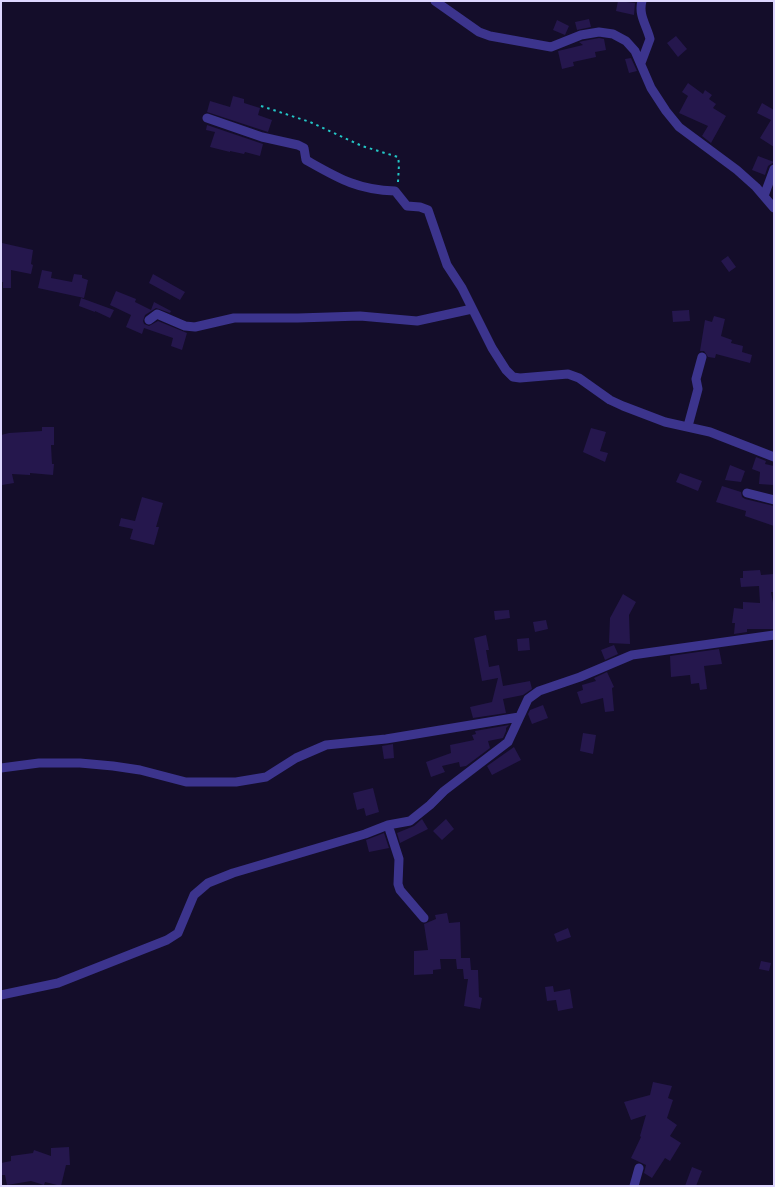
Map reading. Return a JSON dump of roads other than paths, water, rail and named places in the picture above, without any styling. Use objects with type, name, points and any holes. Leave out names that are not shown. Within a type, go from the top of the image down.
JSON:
[{"type":"street","points":[[435,1],[480,32],[490,36],[551,47],[581,35],[599,32],[613,34],[631,44],[651,88],[679,127],[737,170],[774,208]]},
{"type":"street","points":[[641,63],[650,39],[642,18],[640,8],[642,1]]},
{"type":"street","points":[[207,118],[262,137],[298,145],[304,148],[306,160],[351,184],[380,191],[395,191],[407,206],[420,206],[428,210],[447,265],[492,348],[506,370],[513,377],[568,374],[579,378],[610,400],[623,406],[665,422],[688,426],[732,440],[774,458]]},
{"type":"street","points":[[764,196],[774,169]]},
{"type":"street","points":[[149,320],[157,314],[184,326],[195,327],[225,320],[257,318],[360,316],[418,321],[472,309]]},
{"type":"street","points":[[688,426],[698,389],[696,379],[702,357]]},
{"type":"street","points":[[747,493],[774,500]]},
{"type":"street","points":[[1,995],[58,982],[167,940],[178,933],[194,895],[208,883],[233,873],[388,825],[410,821],[444,791],[508,742],[528,699],[539,691],[580,677],[622,658],[694,646],[774,636]]},
{"type":"street","points":[[1,768],[39,763],[80,763],[140,770],[186,782],[236,782],[266,777],[296,758],[326,745],[386,739],[519,717]]},
{"type":"street","points":[[388,825],[399,859],[398,884],[400,890],[424,918]]},
{"type":"street","points":[[634,1186],[639,1168]]}]
